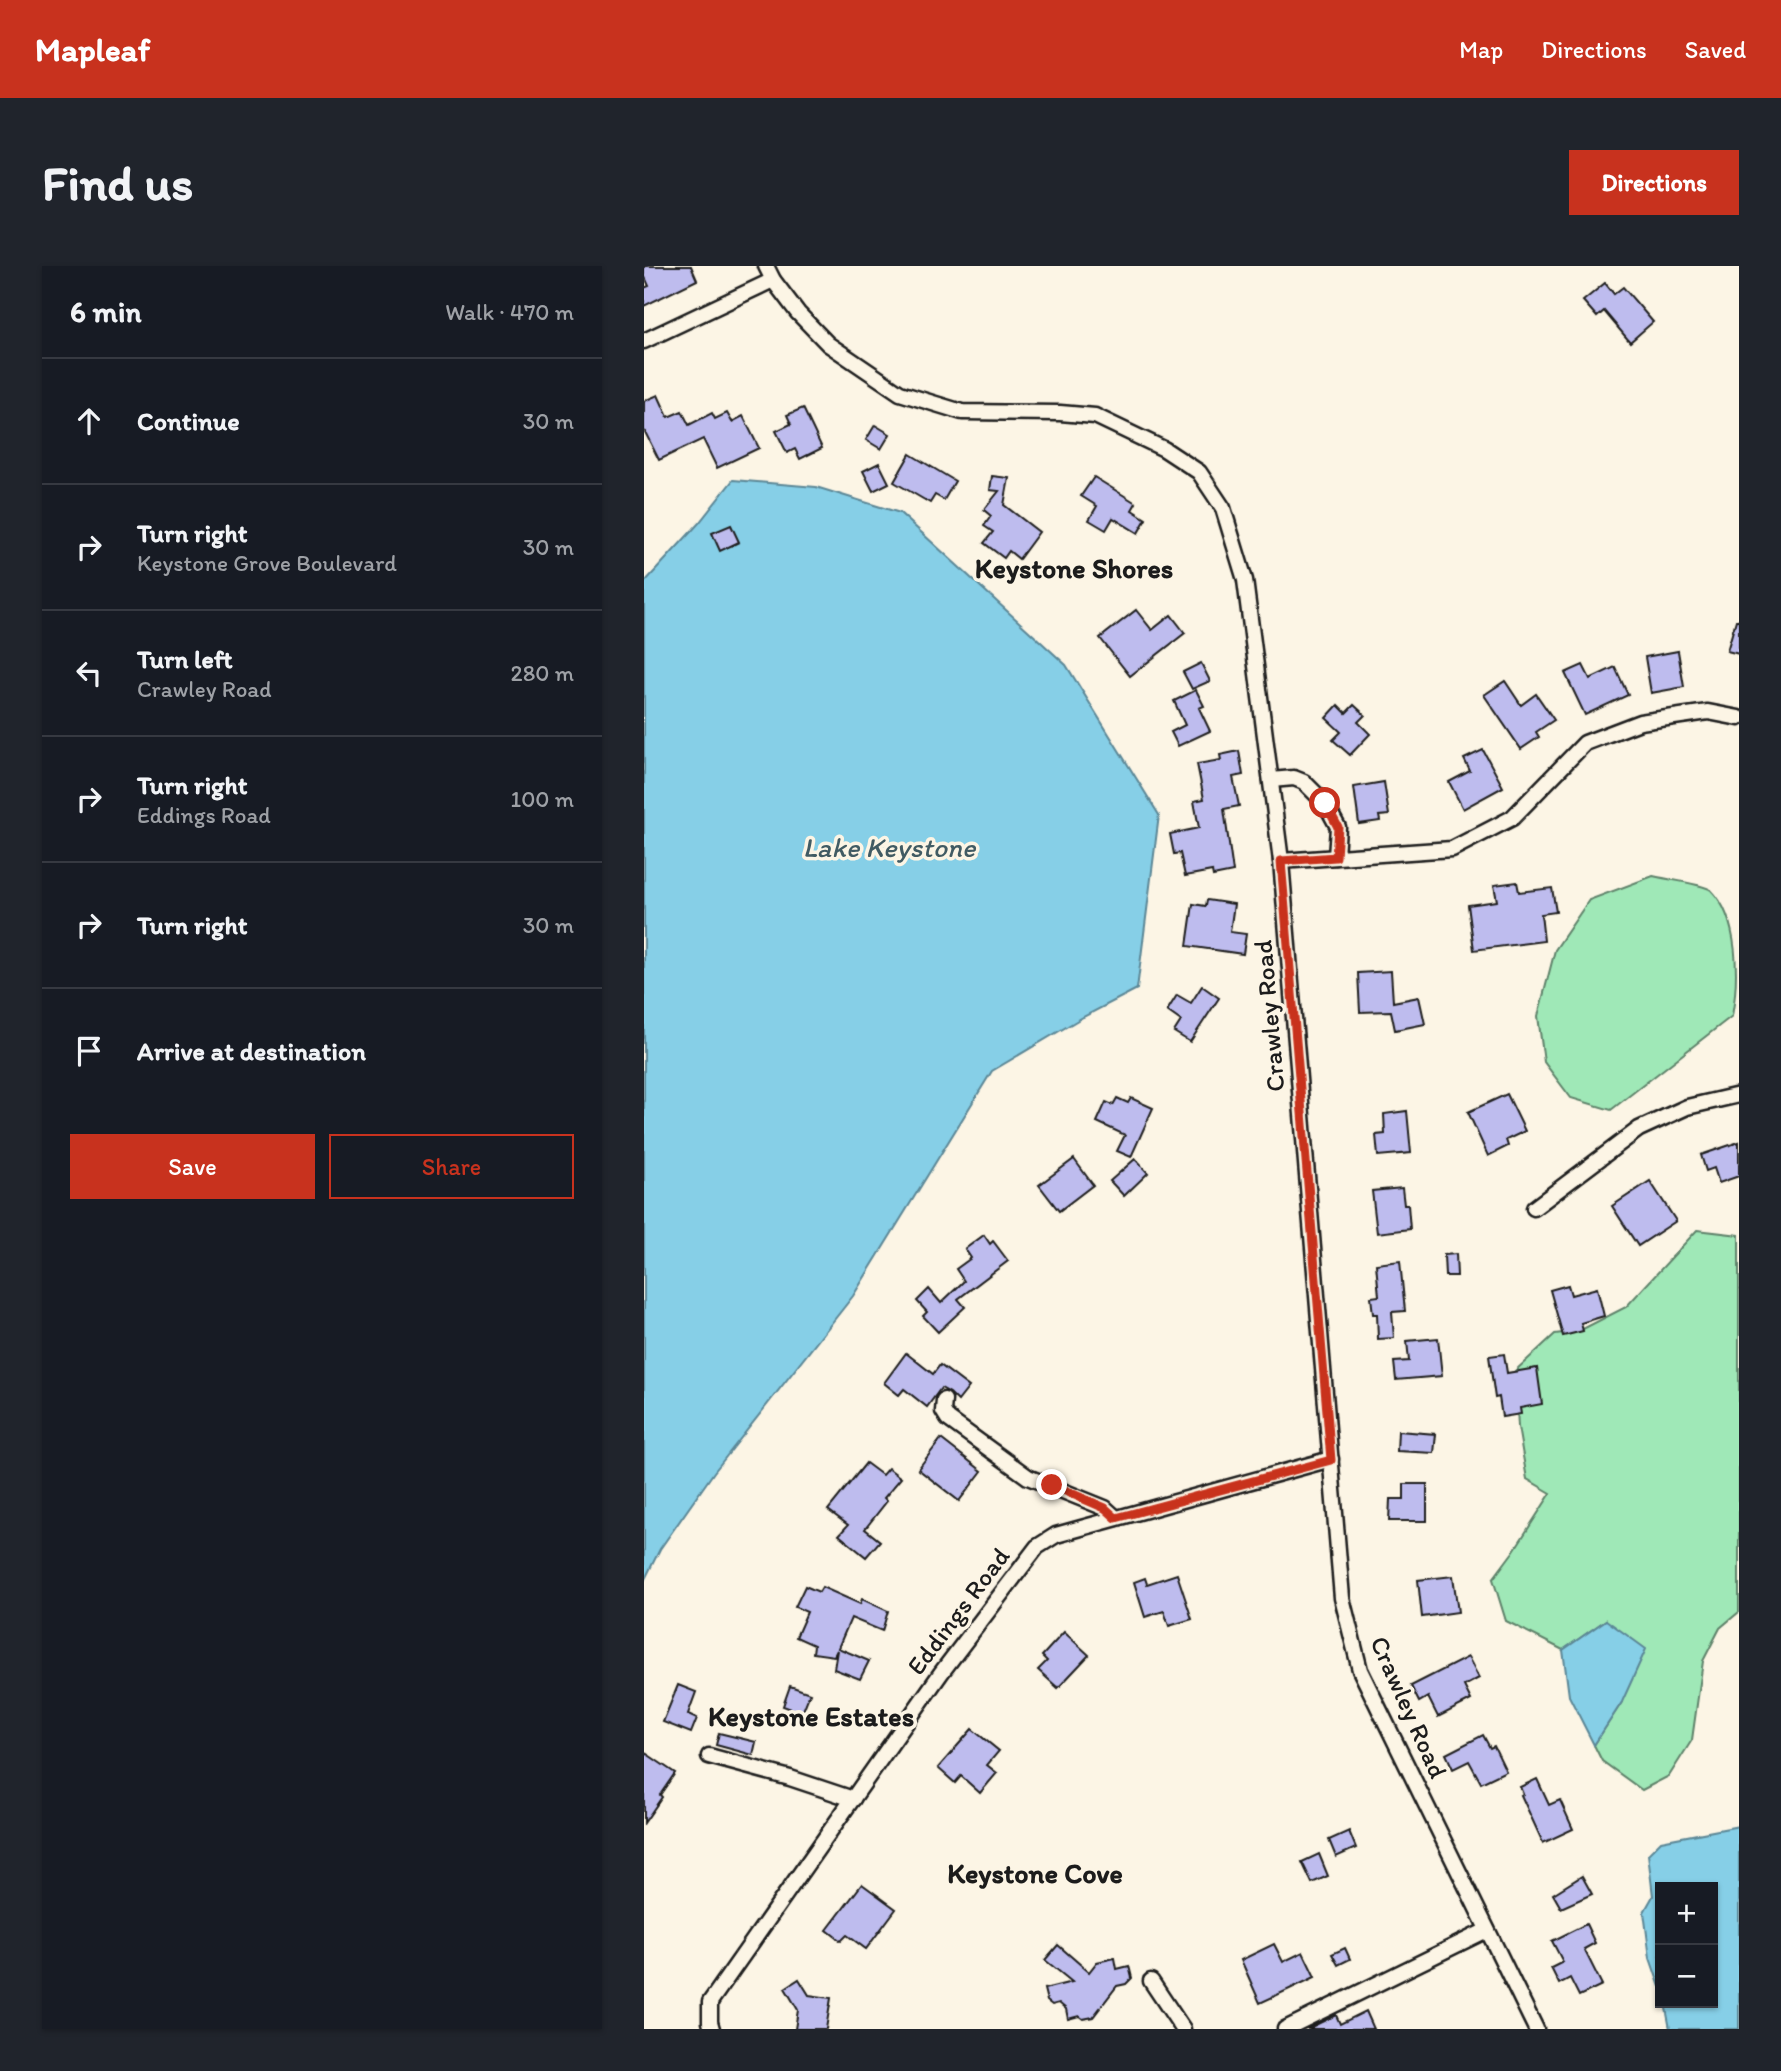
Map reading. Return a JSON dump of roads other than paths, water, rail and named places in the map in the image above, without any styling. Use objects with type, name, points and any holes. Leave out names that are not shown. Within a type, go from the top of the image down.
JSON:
[{"type":"street","name":"Crawley Road","points":[[766,266],[797,313],[828,344],[900,393],[962,412],[1095,416],[1164,449],[1199,472],[1223,508],[1245,580],[1281,861],[1342,1598],[1360,1670],[1536,2029]]},
{"type":"street","points":[[644,341],[773,280]]},
{"type":"street","points":[[1281,861],[1452,849],[1512,818],[1585,743],[1640,722],[1708,712],[1739,718]]},
{"type":"street","points":[[1271,780],[1294,778],[1304,782],[1325,803],[1338,827],[1336,857]]},
{"type":"street","points":[[1534,1208],[1639,1129],[1687,1107],[1739,1095]]},
{"type":"street","points":[[944,1400],[943,1411],[948,1419],[1028,1477],[1105,1508],[1116,1518]]},
{"type":"street","name":"Eddings Road","points":[[712,2029],[710,2002],[941,1673],[1037,1547],[1056,1535],[1331,1460]]},
{"type":"street","points":[[709,1756],[853,1799]]},
{"type":"street","points":[[1285,2029],[1487,1930]]},
{"type":"street","points":[[1152,1981],[1183,2029]]},
{"type":"water","name":"Lake Keystone","points":[[733,480],[816,487],[900,513],[1066,665],[1159,815],[1137,989],[1083,1017],[992,1071],[853,1296],[714,1472],[660,1549],[644,1581],[644,583],[699,523]]},
{"type":"water","points":[[1606,1620],[1646,1649],[1622,1702],[1594,1745],[1569,1696],[1563,1650]]},
{"type":"water","points":[[1739,1826],[1739,2029],[1670,2029],[1666,2008],[1718,2008],[1718,1882],[1655,1882],[1655,1972],[1650,1958],[1644,1912],[1653,1896],[1648,1854],[1661,1841]]},
{"type":"district","name":"Keystone Shores","points":[[1074,568]]},
{"type":"district","name":"Keystone Estates","points":[[811,1716]]},
{"type":"district","name":"Keystone Cove","points":[[1035,1873]]}]
